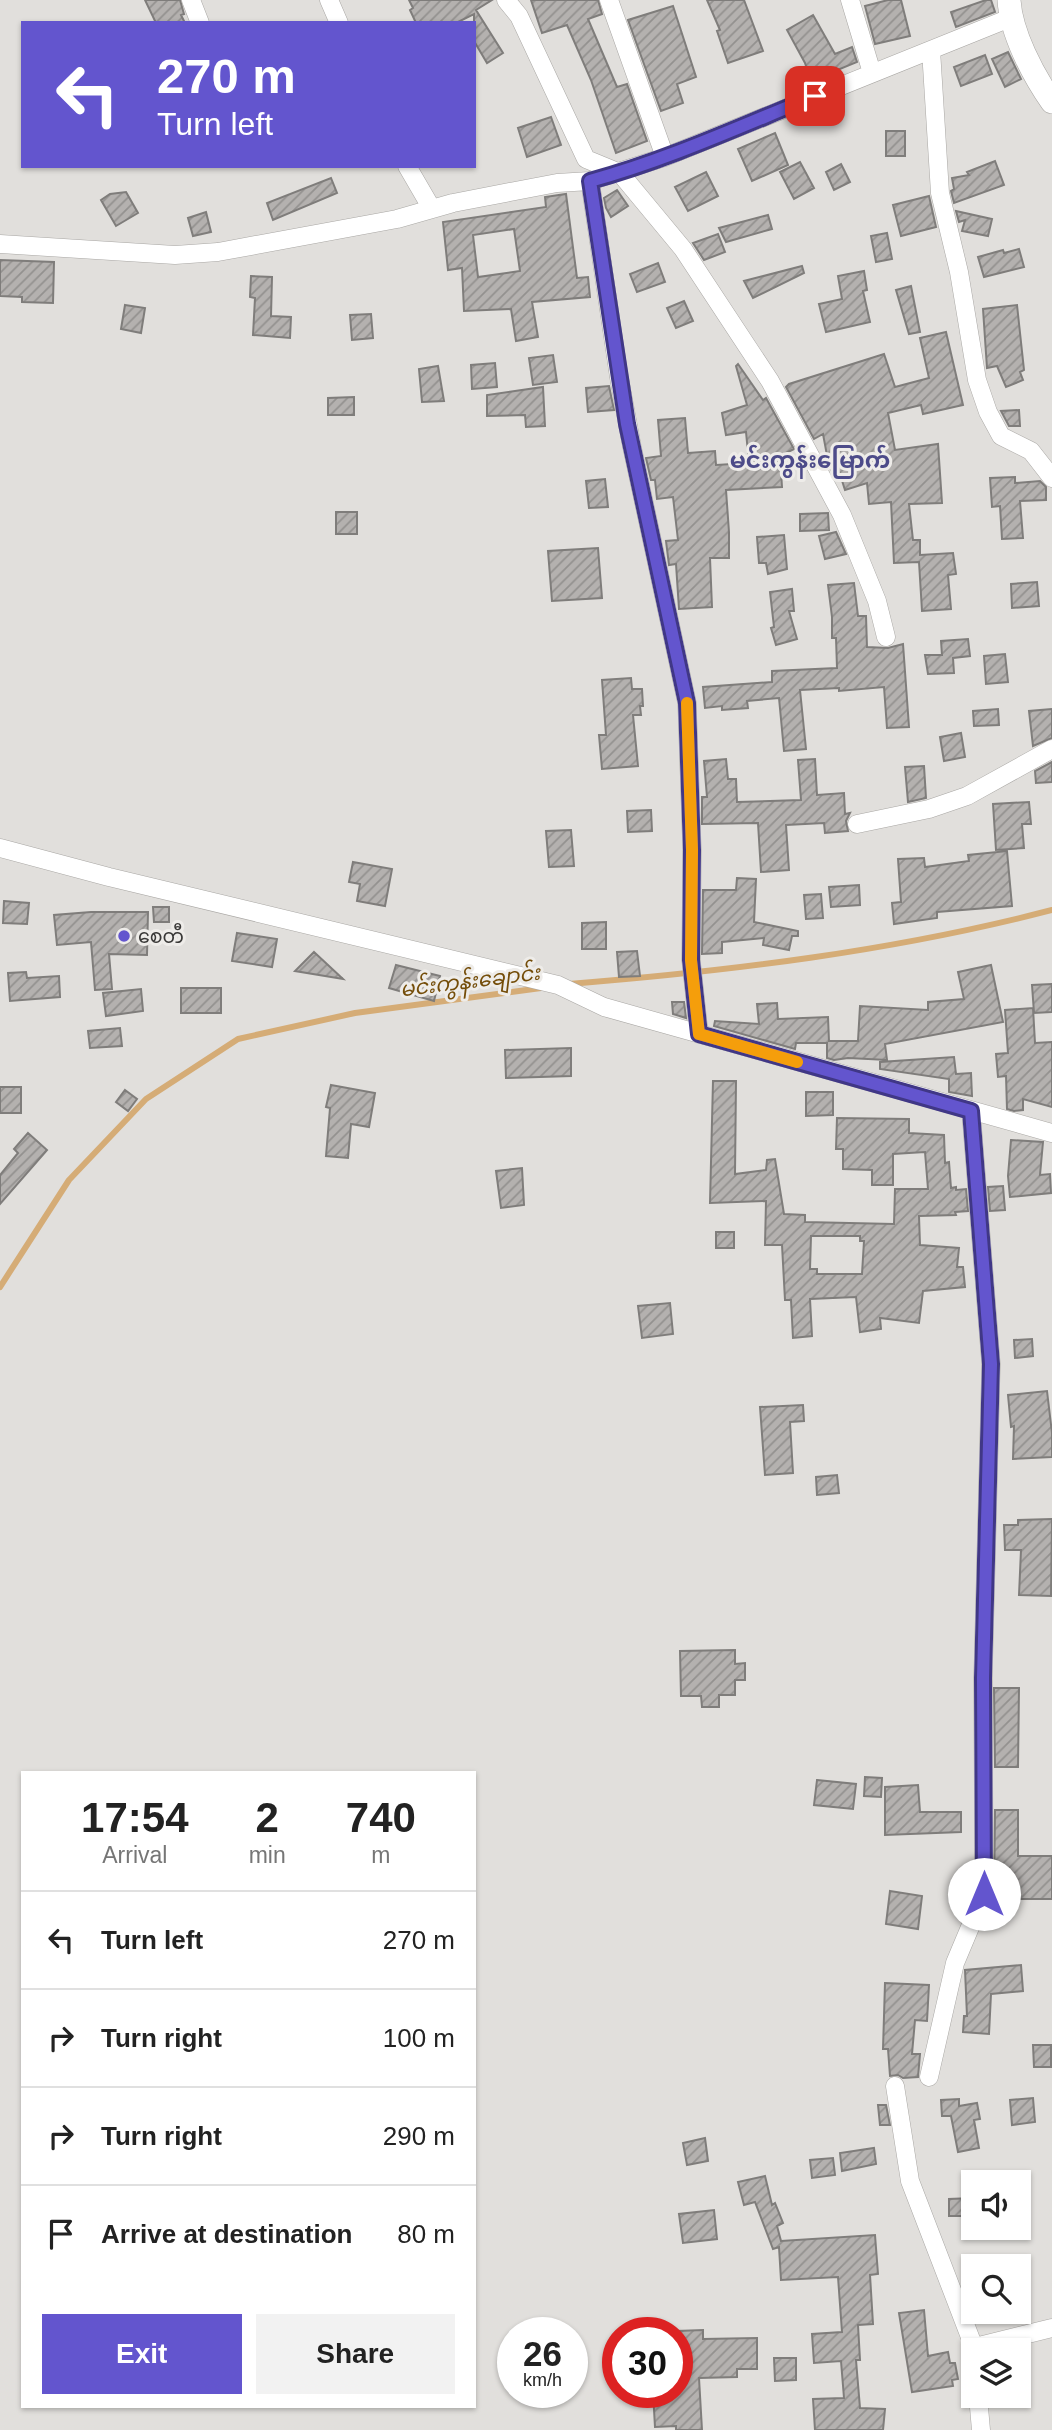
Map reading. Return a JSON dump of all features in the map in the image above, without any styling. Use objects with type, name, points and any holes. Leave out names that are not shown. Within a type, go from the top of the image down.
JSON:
[{"type":"street","points":[[191,0],[200,21]]},
{"type":"street","points":[[328,0],[337,21]]},
{"type":"street","points":[[506,0],[519,16],[586,159],[620,173],[683,249],[770,381],[842,514],[877,601],[886,637]]},
{"type":"street","points":[[609,0],[665,157]]},
{"type":"street","points":[[850,0],[872,74]]},
{"type":"street","points":[[0,244],[175,255],[219,252],[397,219],[557,183],[590,181],[665,157],[931,50],[1009,9],[1039,83],[1052,102]]},
{"type":"street","points":[[931,50],[940,192],[959,272],[977,380],[988,412],[1001,436],[1031,451],[1052,478]]},
{"type":"street","points":[[408,168],[432,209]]},
{"type":"street","points":[[590,181],[629,435],[687,703],[692,850],[691,960],[699,1034]]},
{"type":"street","points":[[858,824],[929,809],[967,796],[1052,749]]},
{"type":"street","points":[[0,849],[558,985],[604,1007],[1052,1133]]},
{"type":"street","points":[[929,2077],[955,1963],[984,1894],[983,1678],[991,1364],[971,1111]]},
{"type":"street","points":[[895,2086],[910,2181],[971,2338]]},
{"type":"street","points":[[1014,2338],[1052,2328]]},
{"type":"street","points":[[979,2408],[981,2430]]},
{"type":"building","points":[[145,0],[180,0],[184,21],[155,21]]},
{"type":"building","points":[[409,0],[492,0],[476,10],[503,53],[487,63],[476,44],[474,14],[460,21],[415,21],[410,10],[413,8]]},
{"type":"building","points":[[531,0],[598,0],[602,14],[588,19],[617,87],[627,84],[647,141],[616,153],[591,80],[567,25],[542,33]]},
{"type":"building","points":[[707,0],[744,0],[763,51],[728,63],[717,31],[720,30]]},
{"type":"building","points":[[888,0],[901,0],[910,36],[875,44],[865,6]]},
{"type":"building","points":[[991,0],[995,12],[956,27],[951,12]]},
{"type":"building","points":[[673,6],[696,77],[677,84],[683,103],[661,111],[628,20]]},
{"type":"building","points":[[813,15],[835,54],[852,47],[857,62],[825,75],[826,79],[812,84],[805,63],[787,30]]},
{"type":"building","points":[[1008,52],[1021,79],[1005,87],[992,59]]},
{"type":"building","points":[[985,55],[992,74],[961,86],[954,67]]},
{"type":"building","points":[[551,117],[561,145],[527,157],[518,128]]},
{"type":"building","points":[[886,131],[905,131],[905,156],[886,156]]},
{"type":"building","points":[[775,133],[788,165],[752,181],[738,149]]},
{"type":"building","points":[[995,161],[1004,185],[954,203],[952,178],[969,175],[967,172]]},
{"type":"building","points":[[800,162],[814,188],[794,199],[780,172]]},
{"type":"building","points":[[841,164],[850,182],[834,190],[826,172]]},
{"type":"building","points":[[706,172],[718,196],[688,211],[675,187]]},
{"type":"building","points":[[331,178],[337,193],[273,220],[267,203]]},
{"type":"building","points":[[617,190],[628,206],[611,217],[604,198]]},
{"type":"building","points":[[126,192],[138,213],[116,226],[101,200],[110,194]]},
{"type":"building","points":[[566,194],[577,278],[588,277],[590,297],[532,302],[538,337],[516,341],[511,309],[464,311],[462,268],[448,270],[443,222],[546,207],[545,197]],"holes":[[[514,229],[520,271],[478,277],[473,235]]]},
{"type":"building","points":[[929,196],[936,227],[901,236],[893,205]]},
{"type":"building","points":[[956,211],[992,219],[988,236],[962,231],[965,220],[959,222]]},
{"type":"building","points":[[206,212],[211,232],[193,236],[188,218]]},
{"type":"building","points":[[768,215],[772,229],[726,242],[719,228]]},
{"type":"building","points":[[887,233],[892,259],[876,262],[871,236]]},
{"type":"building","points":[[718,234],[725,252],[704,260],[693,243]]},
{"type":"building","points":[[1019,249],[1024,267],[984,277],[978,257]]},
{"type":"building","points":[[0,260],[54,262],[53,303],[22,302],[22,297],[0,296]]},
{"type":"building","points":[[658,263],[665,282],[637,292],[630,274]]},
{"type":"building","points":[[802,266],[804,273],[753,298],[744,281]]},
{"type":"building","points":[[864,271],[867,290],[863,291],[870,322],[826,332],[819,304],[842,299],[838,276]]},
{"type":"building","points":[[251,276],[272,277],[271,316],[291,317],[290,338],[253,335],[255,298],[250,297]]},
{"type":"building","points":[[911,286],[920,332],[909,334],[896,290]]},
{"type":"building","points":[[684,301],[693,321],[676,328],[667,308]]},
{"type":"building","points":[[125,305],[145,308],[141,333],[121,329]]},
{"type":"building","points":[[1017,305],[1024,370],[1020,372],[1023,380],[1006,387],[997,366],[987,368],[983,309]]},
{"type":"building","points":[[371,314],[373,338],[352,340],[350,315]]},
{"type":"building","points":[[946,332],[963,405],[923,414],[921,405],[888,413],[895,450],[938,444],[942,503],[909,504],[913,540],[920,540],[920,555],[953,553],[956,574],[948,575],[951,609],[922,611],[919,562],[894,563],[891,502],[869,504],[867,483],[845,490],[838,468],[831,470],[829,466],[823,434],[814,439],[786,387],[884,354],[895,387],[929,378],[920,338]]},
{"type":"building","points":[[553,355],[557,382],[533,385],[529,358]]},
{"type":"building","points":[[495,363],[497,387],[472,389],[471,365]]},
{"type":"building","points":[[738,364],[763,400],[766,398],[794,449],[780,456],[782,487],[726,490],[729,558],[710,558],[712,607],[679,609],[676,564],[669,565],[666,541],[678,540],[673,497],[657,499],[655,480],[651,480],[646,458],[661,456],[658,420],[685,418],[688,453],[715,451],[716,465],[749,463],[746,432],[726,435],[722,413],[747,405],[736,366]]},
{"type":"building","points":[[438,366],[444,401],[422,402],[419,369]]},
{"type":"building","points":[[609,386],[614,410],[588,412],[586,388]]},
{"type":"building","points":[[543,387],[545,426],[526,427],[525,415],[487,416],[487,395]]},
{"type":"building","points":[[354,397],[354,415],[328,415],[328,398]]},
{"type":"building","points":[[1019,410],[1020,426],[1009,426],[1001,411]]},
{"type":"building","points":[[1015,477],[1015,483],[1040,481],[1046,487],[1046,500],[1020,501],[1023,538],[1002,539],[1000,506],[992,507],[990,478]]},
{"type":"building","points":[[605,479],[608,507],[589,508],[586,481]]},
{"type":"building","points":[[336,512],[357,512],[357,534],[336,534]]},
{"type":"building","points":[[828,513],[829,530],[800,531],[800,514]]},
{"type":"building","points":[[836,532],[846,554],[825,559],[819,536]]},
{"type":"building","points":[[784,535],[787,569],[768,574],[766,563],[759,563],[757,537]]},
{"type":"building","points":[[598,548],[602,598],[552,601],[548,551]]},
{"type":"building","points":[[1037,582],[1039,606],[1012,608],[1011,584]]},
{"type":"building","points":[[854,583],[858,616],[866,616],[867,647],[888,648],[903,644],[909,727],[887,728],[884,687],[839,691],[839,688],[800,690],[806,749],[784,751],[779,698],[747,701],[748,708],[705,708],[703,687],[772,682],[772,671],[837,668],[836,638],[832,638],[828,585]]},
{"type":"building","points":[[792,589],[794,611],[789,611],[797,639],[776,645],[771,628],[774,627],[770,592]]},
{"type":"building","points":[[968,639],[970,656],[953,658],[954,673],[928,674],[925,655],[942,655],[941,641]]},
{"type":"building","points":[[1005,654],[1008,682],[986,684],[984,656]]},
{"type":"building","points":[[631,678],[632,689],[642,689],[641,715],[633,715],[638,766],[602,769],[599,735],[606,735],[602,680]]},
{"type":"building","points":[[998,709],[999,725],[974,726],[973,711]]},
{"type":"building","points":[[1052,709],[1052,738],[1033,746],[1029,711]]},
{"type":"building","points":[[961,733],[965,757],[944,761],[940,737]]},
{"type":"building","points":[[726,759],[728,779],[736,779],[737,802],[801,800],[798,760],[815,759],[817,795],[844,793],[845,814],[850,813],[846,821],[848,831],[825,833],[824,823],[786,825],[789,870],[761,872],[758,823],[702,824],[702,797],[707,797],[704,761]]},
{"type":"building","points":[[1052,762],[1052,782],[1036,783],[1035,771]]},
{"type":"building","points":[[924,766],[926,798],[908,802],[905,767]]},
{"type":"building","points":[[1029,802],[1031,824],[1022,824],[1024,848],[996,850],[993,804]]},
{"type":"building","points":[[651,810],[652,831],[628,832],[627,811]]},
{"type":"building","points":[[571,830],[574,866],[549,867],[546,831]]},
{"type":"building","points":[[1007,851],[1012,906],[937,912],[937,918],[894,924],[892,903],[901,902],[898,859],[924,858],[925,867],[969,861],[968,855]]},
{"type":"building","points":[[353,862],[392,869],[385,906],[357,901],[360,884],[349,882]]},
{"type":"building","points":[[737,878],[756,879],[754,922],[798,931],[798,936],[792,936],[789,950],[763,945],[764,938],[722,942],[722,953],[702,954],[703,890],[736,890]]},
{"type":"building","points":[[859,885],[860,905],[831,907],[829,887]]},
{"type":"building","points":[[821,894],[823,918],[806,919],[804,895]]},
{"type":"building","points":[[4,901],[29,903],[27,924],[3,923]]},
{"type":"building","points":[[153,907],[169,907],[169,922],[154,922]]},
{"type":"building","points":[[148,912],[147,955],[109,954],[112,989],[95,990],[91,942],[57,945],[54,915]]},
{"type":"building","points":[[606,922],[606,949],[582,949],[582,923]]},
{"type":"building","points":[[237,933],[277,939],[272,967],[232,961]]},
{"type":"building","points":[[637,951],[640,976],[619,977],[617,952]]},
{"type":"building","points":[[314,952],[343,979],[295,971]]},
{"type":"building","points":[[396,965],[440,976],[434,1001],[389,988]]},
{"type":"building","points":[[991,965],[1003,1022],[885,1044],[887,1060],[834,1060],[827,1058],[827,1043],[796,1043],[795,1049],[714,1026],[715,1021],[759,1024],[757,1004],[777,1003],[778,1019],[828,1017],[829,1041],[858,1041],[860,1006],[928,1010],[928,1002],[964,999],[958,972]]},
{"type":"building","points":[[26,972],[27,978],[59,976],[60,997],[10,1001],[8,973]]},
{"type":"building","points":[[1052,984],[1052,1012],[1034,1013],[1032,985]]},
{"type":"building","points":[[181,988],[221,988],[221,1013],[181,1013]]},
{"type":"building","points":[[141,989],[143,1011],[106,1016],[103,993]]},
{"type":"building","points":[[672,1002],[684,1002],[686,1018],[673,1014]]},
{"type":"building","points":[[1033,1008],[1035,1043],[1052,1042],[1052,1107],[1023,1099],[1023,1110],[1014,1111],[1007,1109],[1006,1076],[998,1077],[996,1054],[1008,1053],[1005,1010]]},
{"type":"building","points":[[120,1028],[122,1046],[90,1048],[88,1031]]},
{"type":"building","points":[[571,1048],[571,1076],[506,1078],[505,1050]]},
{"type":"building","points":[[954,1057],[956,1074],[971,1073],[972,1096],[949,1092],[949,1079],[880,1069],[880,1062]]},
{"type":"building","points":[[713,1081],[736,1081],[735,1174],[766,1170],[767,1160],[775,1159],[784,1214],[805,1215],[805,1222],[894,1224],[895,1189],[928,1189],[925,1152],[893,1154],[893,1185],[872,1185],[872,1170],[843,1169],[843,1149],[836,1149],[837,1118],[909,1119],[909,1133],[944,1135],[945,1163],[949,1162],[951,1188],[966,1189],[968,1211],[955,1212],[956,1215],[919,1216],[920,1245],[959,1248],[957,1267],[963,1267],[965,1287],[923,1291],[919,1323],[880,1318],[881,1329],[860,1332],[856,1297],[810,1299],[812,1336],[793,1338],[791,1300],[785,1300],[782,1245],[765,1245],[766,1201],[710,1203]],"holes":[[[811,1236],[860,1236],[860,1241],[864,1241],[862,1274],[817,1274],[817,1269],[810,1269]]]},
{"type":"building","points":[[331,1085],[375,1093],[369,1127],[351,1124],[348,1158],[326,1156],[330,1108],[326,1107]]},
{"type":"building","points":[[0,1087],[21,1087],[21,1113],[0,1113]]},
{"type":"building","points":[[125,1090],[137,1099],[128,1111],[116,1102]]},
{"type":"building","points":[[806,1092],[833,1092],[833,1115],[806,1116]]},
{"type":"building","points":[[28,1133],[47,1150],[0,1204],[0,1175],[18,1153],[14,1149]]},
{"type":"building","points":[[1011,1140],[1043,1142],[1040,1175],[1050,1174],[1051,1193],[1010,1197],[1008,1176]]},
{"type":"building","points":[[522,1168],[524,1205],[501,1208],[496,1171]]},
{"type":"building","points":[[1003,1186],[1005,1210],[990,1211],[988,1187]]},
{"type":"building","points":[[716,1232],[734,1232],[734,1248],[716,1248]]},
{"type":"building","points":[[670,1303],[673,1334],[642,1338],[638,1306]]},
{"type":"building","points":[[1032,1339],[1033,1356],[1015,1358],[1014,1340]]},
{"type":"building","points":[[1047,1391],[1052,1457],[1013,1459],[1014,1426],[1011,1427],[1008,1395]]},
{"type":"building","points":[[803,1405],[804,1421],[790,1422],[793,1473],[765,1475],[760,1407]]},
{"type":"building","points":[[837,1475],[839,1493],[817,1495],[816,1477]]},
{"type":"building","points":[[1052,1519],[1051,1596],[1019,1595],[1021,1550],[1005,1550],[1004,1525],[1018,1525],[1018,1520]]},
{"type":"building","points":[[735,1650],[735,1664],[745,1663],[745,1680],[735,1680],[735,1695],[719,1695],[719,1707],[702,1707],[701,1696],[681,1696],[680,1651]]},
{"type":"building","points":[[994,1688],[1019,1688],[1018,1767],[995,1767]]},
{"type":"building","points":[[865,1777],[882,1778],[881,1797],[864,1796]]},
{"type":"building","points":[[817,1780],[856,1784],[853,1809],[814,1805]]},
{"type":"building","points":[[918,1785],[920,1812],[961,1812],[961,1832],[885,1835],[885,1787]]},
{"type":"building","points":[[995,1810],[1018,1810],[1018,1856],[1052,1856],[1052,1899],[994,1899]]},
{"type":"building","points":[[890,1891],[922,1896],[918,1929],[886,1924]]},
{"type":"building","points":[[1021,1965],[1023,1991],[991,1994],[989,2034],[963,2032],[964,2016],[967,2016],[965,1970]]},
{"type":"building","points":[[885,1983],[929,1985],[927,2021],[915,2020],[912,2054],[920,2054],[918,2077],[890,2076],[888,2049],[883,2049]]},
{"type":"building","points":[[1033,2045],[1051,2045],[1051,2067],[1034,2067]]},
{"type":"building","points":[[1033,2098],[1035,2122],[1012,2125],[1010,2100]]},
{"type":"building","points":[[959,2099],[959,2106],[977,2103],[980,2119],[974,2120],[979,2148],[958,2152],[951,2116],[942,2116],[941,2100]]},
{"type":"building","points":[[878,2105],[886,2105],[890,2125],[880,2125]]},
{"type":"building","points":[[705,2138],[708,2161],[687,2165],[683,2143]]},
{"type":"building","points":[[874,2148],[876,2164],[842,2171],[840,2153]]},
{"type":"building","points":[[833,2158],[835,2175],[812,2178],[810,2160]]},
{"type":"building","points":[[765,2176],[772,2205],[775,2203],[783,2223],[777,2226],[781,2241],[875,2235],[878,2274],[870,2275],[873,2324],[858,2325],[860,2360],[856,2360],[860,2408],[885,2409],[883,2430],[815,2430],[813,2399],[844,2398],[841,2361],[814,2363],[812,2334],[842,2332],[838,2277],[781,2280],[779,2247],[773,2249],[755,2202],[744,2205],[738,2182]]},
{"type":"building","points":[[961,2198],[961,2216],[949,2216],[949,2199]]},
{"type":"building","points":[[714,2210],[717,2239],[683,2243],[679,2214]]},
{"type":"building","points":[[924,2310],[928,2356],[948,2352],[950,2363],[955,2363],[958,2379],[952,2380],[953,2386],[912,2392],[899,2313]]},
{"type":"building","points":[[693,2330],[703,2330],[703,2339],[757,2338],[757,2369],[737,2369],[737,2377],[699,2378],[702,2430],[676,2430],[676,2426],[655,2427],[654,2408],[693,2408]]},
{"type":"building","points":[[774,2358],[796,2358],[796,2380],[775,2381]]},
{"type":"waterway","name":"မင်းကွန်းချောင်း","points":[[569,984],[812,958],[933,937],[1052,910]]},
{"type":"waterway","name":"မင်းကွန်းချောင်း","points":[[0,1287],[69,1180],[146,1099],[238,1039],[355,1013],[541,988]]},
{"type":"slow traffic","points":[[687,703],[692,850],[691,960],[699,1034],[797,1062]]},
{"type":"place","name":"စေတီ","points":[[124,936]]},
{"type":"district","name":"မင်းကွန်းမြောက်","points":[[810,460]]},
{"type":"route","points":[[815,96],[665,157],[590,181],[627,424],[687,703],[692,850],[691,960],[699,1034],[971,1111],[991,1364],[983,1678],[984,1894]]}]
